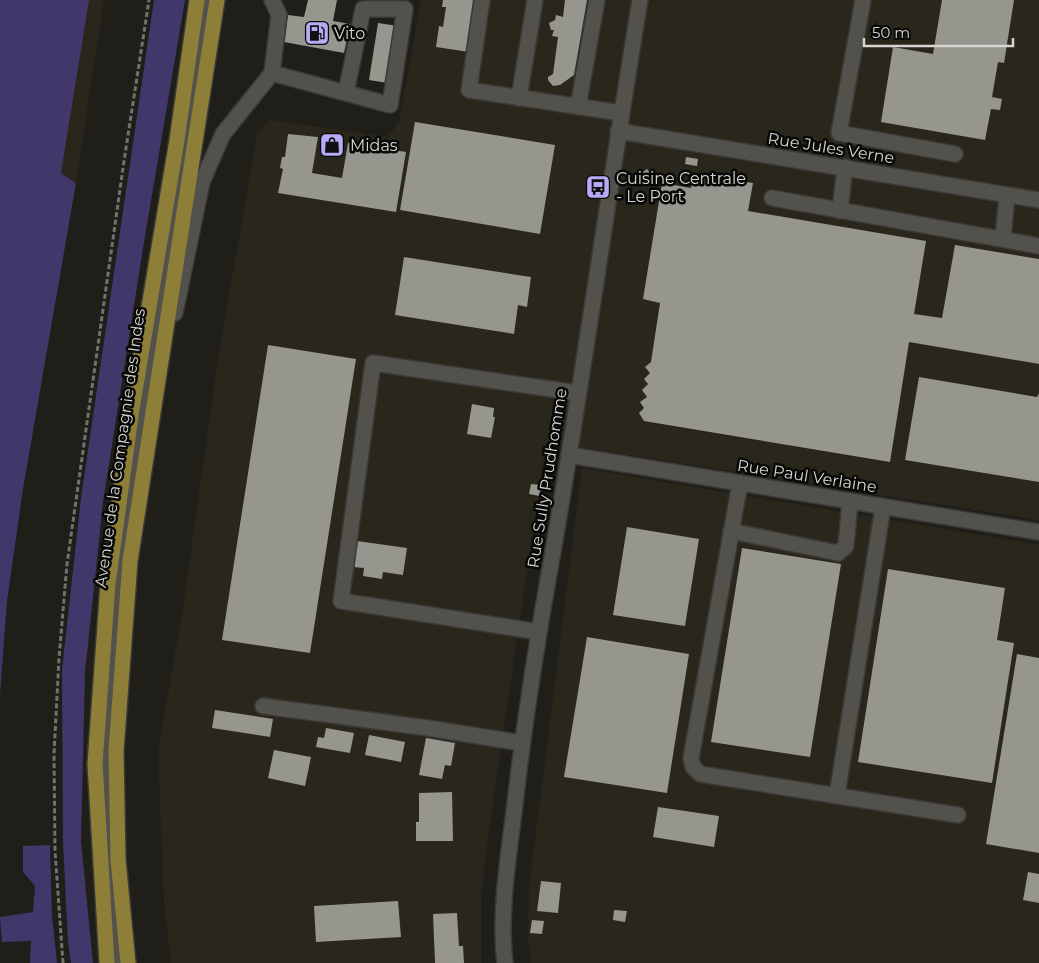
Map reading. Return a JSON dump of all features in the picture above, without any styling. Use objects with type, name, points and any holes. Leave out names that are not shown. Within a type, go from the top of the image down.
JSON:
[{"type":"main road","name":"Avenue de la Compagnie des Indes","points":[[107,963],[95,764],[108,584],[132,409],[177,140],[198,0]]},
{"type":"main road","name":"Avenue de la Compagnie des Indes","points":[[128,963],[118,860],[116,751],[130,561],[216,0]]},
{"type":"street","name":"Avenue de la Compagnie des Indes","points":[[117,963],[104,782],[120,550],[207,0]]},
{"type":"street","points":[[150,438],[202,182],[224,134],[272,72],[279,15],[272,0]]},
{"type":"street","points":[[482,0],[468,90],[621,113]]},
{"type":"street","points":[[518,98],[535,0]]},
{"type":"street","points":[[578,107],[597,0]]},
{"type":"street","name":"Rue Sully Prudhomme","points":[[506,963],[503,945],[506,895],[522,743],[640,0]]},
{"type":"street","points":[[863,0],[839,133],[955,154]]},
{"type":"street","points":[[272,72],[346,93],[390,105],[405,9],[363,9],[346,93]]},
{"type":"street","name":"Rue Jules Verne","points":[[618,131],[1039,200]]},
{"type":"street","points":[[840,210],[845,168]]},
{"type":"street","points":[[1002,240],[1007,195]]},
{"type":"street","points":[[772,198],[1039,246]]},
{"type":"street","points":[[539,632],[341,601],[373,363],[578,393]]},
{"type":"street","name":"Rue Paul Verlaine","points":[[569,455],[1039,532]]},
{"type":"street","points":[[740,483],[691,758],[693,767],[700,774],[958,815]]},
{"type":"street","points":[[731,531],[838,553],[846,546],[850,501]]},
{"type":"street","points":[[837,795],[884,507]]},
{"type":"street","points":[[263,706],[428,728],[522,743]]},
{"type":"path","points":[[63,963],[55,851],[54,754],[58,658],[67,564],[121,180],[149,0]]},
{"type":"shaded area","points":[[0,0],[104,0],[76,183],[61,173]]},
{"type":"shaded area","points":[[0,0],[89,0],[61,173],[76,183],[23,489],[7,601],[0,694]]},
{"type":"shaded area","points":[[154,0],[185,0],[103,502],[85,673],[81,841],[93,963],[71,963],[68,943],[63,841],[62,670],[81,498]]},
{"type":"shaded area","points":[[421,0],[1039,0],[1039,520],[546,442],[488,837],[481,899],[481,963],[171,963],[164,904],[158,754],[184,600],[217,366],[257,133],[271,120],[388,137],[399,122]]},
{"type":"shaded area","points":[[582,468],[1039,545],[1039,963],[531,963],[528,938],[529,887]]},
{"type":"shaded area","points":[[50,845],[52,915],[57,963],[30,963],[31,941],[2,942],[0,917],[33,912],[35,886],[23,872],[23,846]]},
{"type":"building","name":"Vito","points":[[308,0],[337,0],[333,21],[350,24],[344,53],[284,42],[288,15],[304,17]]},
{"type":"building","points":[[443,0],[477,0],[469,52],[436,47],[439,26],[443,27],[446,7],[442,7]]},
{"type":"building","points":[[565,0],[587,0],[574,75],[560,85],[553,86],[548,77],[553,74],[558,37],[552,36],[554,30],[551,30],[549,23],[555,20],[556,15],[563,17]]},
{"type":"building","points":[[942,0],[1014,0],[1004,63],[998,62],[992,97],[1002,99],[1000,110],[991,109],[985,140],[881,122],[893,47],[933,54]]},
{"type":"building","points":[[378,23],[398,26],[388,83],[369,80]]},
{"type":"building","points":[[415,122],[555,145],[540,234],[400,210]]},
{"type":"building","points":[[288,134],[318,137],[312,173],[342,178],[348,143],[406,152],[396,212],[278,193],[283,169],[280,168],[282,157],[285,157]]},
{"type":"building","points":[[686,157],[698,159],[697,166],[685,164]]},
{"type":"building","points":[[647,169],[652,175],[642,182],[638,176]]},
{"type":"building","points":[[694,174],[753,183],[748,211],[926,241],[914,314],[942,318],[955,245],[1039,259],[1039,364],[909,342],[890,462],[644,421],[639,413],[644,408],[640,402],[647,397],[642,390],[648,384],[644,379],[650,373],[645,367],[651,362],[660,303],[643,299],[662,183],[691,188]]},
{"type":"building","points":[[404,257],[531,277],[527,307],[518,305],[514,334],[395,315]]},
{"type":"building","points":[[268,345],[356,359],[310,653],[222,640]]},
{"type":"building","points":[[919,377],[1037,397],[1039,393],[1039,482],[905,460]]},
{"type":"building","points":[[472,404],[494,408],[493,417],[495,417],[491,438],[467,434]]},
{"type":"building","points":[[531,484],[541,485],[540,496],[529,494]]},
{"type":"building","points":[[627,527],[699,539],[685,626],[613,615]]},
{"type":"building","points":[[357,541],[407,548],[403,575],[383,572],[382,579],[363,576],[364,568],[353,567]]},
{"type":"building","points":[[742,548],[841,564],[810,757],[711,742]]},
{"type":"building","points":[[888,569],[1005,588],[997,640],[1014,643],[992,783],[858,762]]},
{"type":"building","points":[[587,637],[689,654],[667,793],[564,777]]},
{"type":"building","points":[[1017,654],[1039,658],[1039,853],[986,844]]},
{"type":"building","points":[[215,710],[273,719],[270,737],[212,728]]},
{"type":"building","points":[[326,728],[354,733],[350,753],[316,747],[318,737],[324,738]]},
{"type":"building","points":[[369,735],[405,742],[401,762],[365,755]]},
{"type":"building","points":[[426,738],[455,743],[451,766],[445,765],[442,779],[419,775]]},
{"type":"building","points":[[274,750],[311,757],[305,786],[268,778]]},
{"type":"building","points":[[452,792],[453,841],[416,841],[416,822],[419,822],[419,793]]},
{"type":"building","points":[[658,807],[719,816],[714,847],[653,837]]},
{"type":"building","points":[[1028,872],[1039,874],[1039,903],[1023,900]]},
{"type":"building","points":[[541,881],[561,883],[558,913],[537,911]]},
{"type":"building","points":[[398,901],[401,937],[316,942],[314,906]]},
{"type":"building","points":[[614,910],[627,911],[625,922],[613,920]]},
{"type":"building","points":[[457,913],[459,946],[463,946],[464,963],[435,963],[433,914]]},
{"type":"building","points":[[532,920],[544,921],[542,934],[530,933]]},
{"type":"place","name":"Vito","points":[[317,33]]},
{"type":"place","name":"Midas","points":[[332,145]]},
{"type":"place","name":"Cuisine Centrale - Le Port","points":[[598,187]]}]
